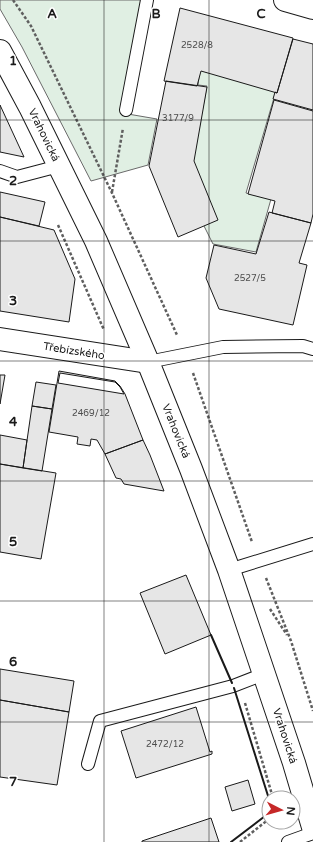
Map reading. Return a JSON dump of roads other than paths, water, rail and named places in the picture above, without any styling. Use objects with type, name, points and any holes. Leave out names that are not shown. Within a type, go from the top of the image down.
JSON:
[{"type":"street","points":[[284,0],[313,8]]},
{"type":"street","name":"Vrahovická","points":[[0,51],[30,107],[96,241],[148,362],[191,469],[229,570],[313,827]]},
{"type":"street","name":"Třebízského","points":[[0,339],[148,362]]},
{"type":"lane","points":[[126,110],[147,0]]},
{"type":"lane","points":[[0,171],[17,177],[59,166]]},
{"type":"lane","points":[[148,362],[223,347],[302,346],[313,349]]},
{"type":"lane","points":[[229,570],[313,544]]},
{"type":"lane","points":[[88,764],[100,721],[239,684],[264,674]]},
{"type":"lane","points":[[288,842],[313,833]]}]
